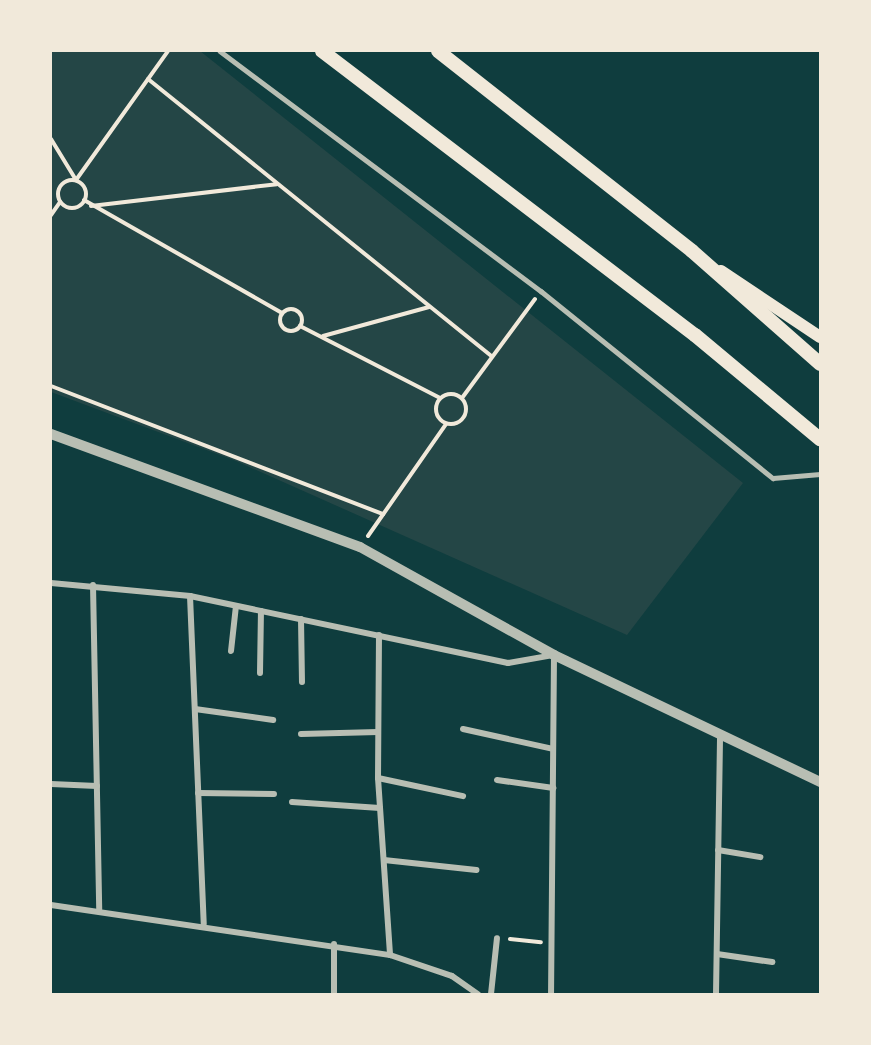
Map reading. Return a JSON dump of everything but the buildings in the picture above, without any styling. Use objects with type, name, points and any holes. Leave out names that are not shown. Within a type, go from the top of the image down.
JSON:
[{"type":"highway","points":[[322,51],[695,335],[820,439]]},
{"type":"highway","points":[[438,51],[692,251],[820,364]]},
{"type":"main road","points":[[692,251],[820,337]]},
{"type":"street","points":[[51,434],[360,547],[554,655],[820,782]]},
{"type":"street","points":[[51,584],[93,585],[190,596],[508,663],[554,655]]},
{"type":"street","points":[[93,585],[99,909]]},
{"type":"street","points":[[190,596],[204,924]]},
{"type":"street","points":[[231,651],[236,606]]},
{"type":"street","points":[[260,673],[261,611]]},
{"type":"street","points":[[301,619],[302,682]]},
{"type":"street","points":[[379,635],[378,778],[390,955]]},
{"type":"street","points":[[551,994],[554,655]]},
{"type":"street","points":[[195,709],[273,720]]},
{"type":"street","points":[[463,729],[553,749]]},
{"type":"street","points":[[301,734],[378,732]]},
{"type":"street","points":[[716,994],[720,734]]},
{"type":"street","points":[[378,778],[463,796]]},
{"type":"street","points":[[497,780],[553,788]]},
{"type":"street","points":[[51,784],[97,786]]},
{"type":"street","points":[[198,793],[274,794]]},
{"type":"street","points":[[292,802],[380,808]]},
{"type":"street","points":[[718,850],[760,857]]},
{"type":"street","points":[[384,860],[476,870]]},
{"type":"street","points":[[51,905],[99,909],[204,924],[390,955],[452,976],[478,994]]},
{"type":"street","points":[[491,994],[497,938]]},
{"type":"street","points":[[334,944],[334,994]]},
{"type":"street","points":[[717,954],[772,962]]},
{"type":"lane","points":[[220,51],[541,291],[774,478],[820,474]]},
{"type":"path","points":[[51,215],[60,202],[60,185],[76,180],[168,51]]},
{"type":"path","points":[[148,79],[492,357]]},
{"type":"path","points":[[51,139],[76,180],[86,191],[84,200],[73,208],[60,202]]},
{"type":"path","points":[[89,206],[278,184]]},
{"type":"path","points":[[84,200],[89,206],[282,313],[298,310],[300,326]]},
{"type":"path","points":[[360,547],[446,424],[464,417],[462,398],[541,291]]},
{"type":"path","points":[[323,336],[429,307]]},
{"type":"path","points":[[282,313],[283,328],[300,326],[323,336],[440,398]]},
{"type":"path","points":[[51,386],[383,514]]},
{"type":"path","points":[[446,424],[435,410],[440,398],[448,394],[462,398]]},
{"type":"path","points":[[497,938],[551,942]]},
{"type":"shaded area","points":[[51,51],[200,51],[743,483],[627,635],[236,461],[51,392]]}]
